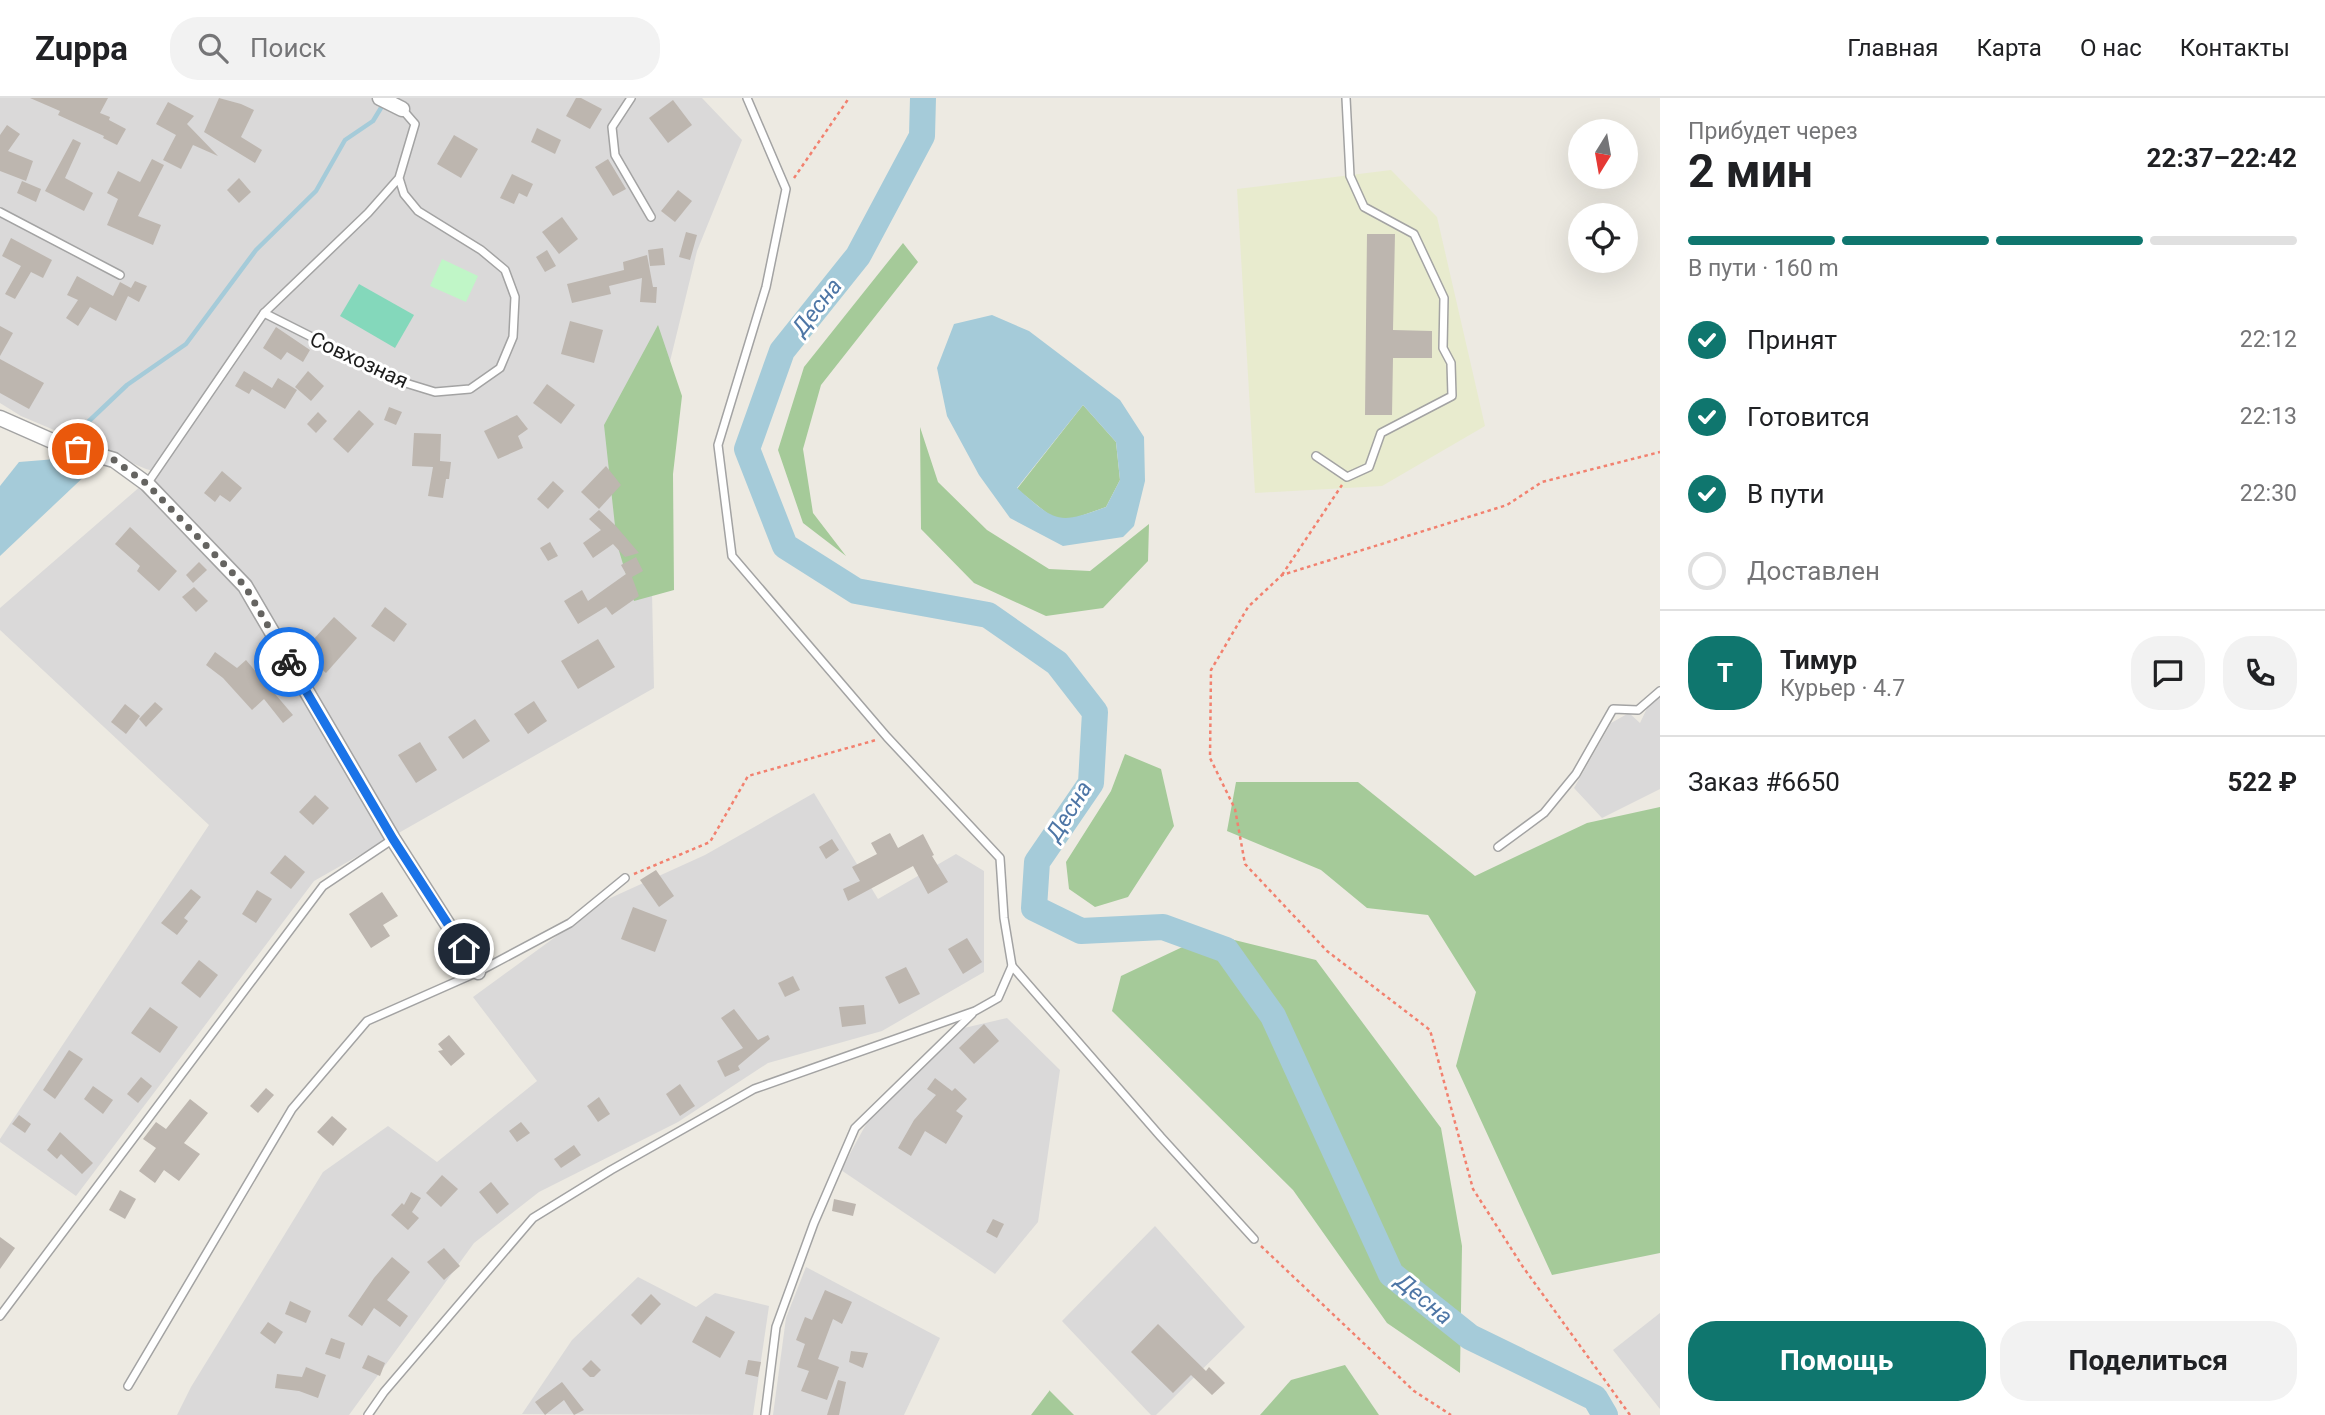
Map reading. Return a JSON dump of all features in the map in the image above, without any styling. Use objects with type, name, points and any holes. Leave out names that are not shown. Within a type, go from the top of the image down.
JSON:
[{"type":"street","points":[[380,98],[402,109]]},
{"type":"street","points":[[0,418],[59,444],[114,460],[147,484],[245,586],[393,839],[478,972]]},
{"type":"lane","points":[[631,98],[612,127],[615,155],[651,217]]},
{"type":"lane","points":[[747,98],[786,189],[766,287],[718,445],[732,556],[887,737],[1000,858],[1004,918],[1012,966],[1254,1239]]},
{"type":"lane","points":[[1316,456],[1348,477],[1369,467],[1381,433],[1452,396],[1451,363],[1443,348],[1444,299],[1414,234],[1364,206],[1350,176],[1346,98]]},
{"type":"lane","points":[[147,484],[264,313],[368,213],[399,178],[415,124],[402,109]]},
{"type":"lane","name":"Совхозная","points":[[264,313],[399,381],[435,392],[470,389],[500,368],[513,337],[514,324],[515,297],[505,270],[481,250],[418,211],[404,194],[399,178]]},
{"type":"lane","points":[[0,212],[120,275]]},
{"type":"lane","points":[[1498,847],[1545,813],[1576,775],[1613,709],[1638,710],[1660,691]]},
{"type":"lane","points":[[0,1316],[323,886],[393,839]]},
{"type":"lane","points":[[128,1386],[292,1109],[358,1030],[367,1021],[478,972],[570,923],[625,878]]},
{"type":"lane","points":[[368,1415],[384,1391],[533,1218],[611,1170],[754,1089],[975,1011],[998,998],[1012,966]]},
{"type":"lane","points":[[765,1415],[776,1327],[814,1223],[855,1128],[975,1011]]},
{"type":"path","points":[[786,189],[849,98]]},
{"type":"path","points":[[1282,575],[1507,505],[1542,482],[1660,452]]},
{"type":"path","points":[[1348,477],[1282,575],[1248,607],[1211,670],[1210,758],[1235,809],[1245,864],[1327,951],[1430,1030],[1473,1189],[1523,1267],[1630,1415]]},
{"type":"path","points":[[625,878],[710,842],[748,776],[887,737]]},
{"type":"path","points":[[1254,1239],[1414,1391],[1451,1415]]},
{"type":"shaded area","points":[[0,98],[702,98],[742,140],[697,251],[649,447],[654,688],[314,881],[76,1196],[0,1142],[0,1139],[209,825],[0,630],[0,608],[157,472],[21,416],[0,403]]},
{"type":"shaded area","points":[[1660,694],[1660,789],[1602,818],[1574,788],[1611,723],[1629,713],[1640,723],[1650,702]]},
{"type":"shaded area","points":[[814,793],[878,899],[956,854],[984,871],[984,972],[882,1031],[768,1063],[678,1122],[539,1192],[474,1243],[349,1415],[177,1415],[191,1387],[323,1172],[388,1126],[437,1162],[537,1081],[473,997],[606,900],[705,855]]},
{"type":"shaded area","points":[[1007,1018],[1060,1070],[1038,1222],[995,1274],[841,1170],[870,1117],[964,1028]]},
{"type":"shaded area","points":[[1155,1226],[1245,1327],[1156,1415],[1151,1415],[1062,1321]]},
{"type":"shaded area","points":[[806,1267],[940,1338],[904,1415],[773,1415],[786,1318]]},
{"type":"shaded area","points":[[638,1277],[696,1307],[715,1293],[769,1306],[753,1415],[522,1414],[572,1340]]},
{"type":"shaded area","points":[[1660,1313],[1660,1409],[1613,1350]]},
{"type":"green space","points":[[1391,170],[1437,217],[1485,426],[1382,486],[1255,493],[1237,189]]},
{"type":"green space","points":[[903,243],[918,262],[821,385],[803,449],[813,513],[846,556],[803,523],[778,450],[804,367]]},
{"type":"green space","points":[[442,259],[478,276],[466,302],[430,286]]},
{"type":"green space","points":[[359,284],[414,315],[395,348],[340,316]]},
{"type":"green space","points":[[658,325],[682,396],[673,474],[674,590],[634,601],[617,544],[604,425]]},
{"type":"green space","points":[[1083,405],[1116,442],[1120,480],[1106,507],[1075,518],[1053,518],[1017,489]]},
{"type":"green space","points":[[920,427],[938,482],[987,530],[1049,569],[1090,571],[1149,524],[1148,561],[1103,608],[1046,616],[974,583],[921,529]]},
{"type":"green space","points":[[1125,754],[1161,769],[1174,826],[1128,897],[1095,907],[1069,889],[1066,862],[1111,791]]},
{"type":"green space","points":[[1236,782],[1358,782],[1475,876],[1587,823],[1660,807],[1660,1253],[1552,1275],[1456,1066],[1476,992],[1428,915],[1367,908],[1321,870],[1227,831]]},
{"type":"green space","points":[[1210,934],[1316,960],[1441,1128],[1462,1246],[1460,1373],[1387,1323],[1293,1190],[1112,1011],[1121,976]]},
{"type":"green space","points":[[1345,1365],[1379,1415],[1260,1415],[1291,1380]]},
{"type":"green space","points":[[1050,1391],[1074,1415],[1031,1415]]},
{"type":"water","points":[[992,315],[1029,331],[1120,400],[1144,437],[1145,481],[1134,526],[1123,537],[1063,546],[1010,518],[979,475],[947,416],[937,368],[954,324]],"holes":[[[1083,405],[1116,442],[1120,480],[1106,507],[1077,516],[1058,517],[1040,508],[1017,488]]]},
{"type":"water","points":[[56,459],[91,470],[0,556],[0,486],[19,462]]},
{"type":"building","points":[[30,98],[108,98],[100,113],[126,129],[117,145],[103,138],[104,136],[58,115],[60,111]]},
{"type":"building","points":[[219,98],[254,110],[241,137],[262,150],[255,163],[204,132]]},
{"type":"building","points":[[576,98],[602,109],[590,129],[566,116]]},
{"type":"building","points":[[673,100],[692,125],[668,143],[649,118]]},
{"type":"building","points":[[168,102],[194,116],[187,124],[218,156],[193,145],[181,169],[163,160],[176,135],[156,124]]},
{"type":"building","points":[[7,125],[20,134],[8,151],[33,161],[26,181],[0,171],[0,135]]},
{"type":"building","points":[[537,128],[561,140],[555,154],[531,142]]},
{"type":"building","points":[[454,135],[478,149],[461,178],[437,164]]},
{"type":"building","points":[[73,139],[81,143],[65,178],[93,193],[84,211],[45,191]]},
{"type":"building","points":[[152,159],[164,165],[138,216],[161,225],[153,245],[107,225],[118,199],[107,193],[118,171],[140,182]]},
{"type":"building","points":[[608,159],[626,189],[613,196],[595,167]]},
{"type":"building","points":[[512,174],[533,184],[527,197],[519,193],[514,204],[500,198]]},
{"type":"building","points":[[239,178],[251,192],[239,203],[227,190]]},
{"type":"building","points":[[22,181],[41,189],[36,202],[17,193]]},
{"type":"building","points":[[678,190],[692,201],[675,222],[661,211]]},
{"type":"building","points":[[562,217],[578,239],[559,254],[542,232]]},
{"type":"building","points":[[686,232],[697,235],[690,260],[679,257]]},
{"type":"building","points":[[1367,234],[1395,234],[1393,330],[1432,331],[1432,358],[1393,358],[1392,415],[1365,415]]},
{"type":"building","points":[[11,238],[52,260],[43,278],[31,272],[15,299],[5,294],[21,266],[2,256]]},
{"type":"building","points":[[663,248],[665,265],[650,266],[648,250]]},
{"type":"building","points":[[547,250],[556,266],[545,272],[536,257]]},
{"type":"building","points":[[647,255],[653,287],[657,287],[656,303],[640,302],[642,278],[609,286],[611,294],[572,303],[567,284],[624,270],[623,262]]},
{"type":"building","points":[[77,276],[113,296],[120,282],[131,288],[135,281],[147,286],[139,302],[128,296],[116,321],[90,307],[78,326],[66,318],[78,300],[67,295]]},
{"type":"building","points":[[570,321],[603,330],[594,363],[561,354]]},
{"type":"building","points":[[0,326],[13,333],[0,356]]},
{"type":"building","points":[[276,327],[310,350],[303,362],[287,352],[281,360],[263,348]]},
{"type":"building","points":[[0,359],[44,383],[29,409],[0,393]]},
{"type":"building","points":[[244,371],[272,388],[278,378],[297,390],[285,409],[252,389],[249,394],[235,386]]},
{"type":"building","points":[[308,371],[324,386],[311,401],[295,387]]},
{"type":"building","points":[[547,384],[575,405],[561,424],[533,403]]},
{"type":"building","points":[[389,407],[402,412],[396,425],[384,420]]},
{"type":"building","points":[[359,410],[374,424],[348,453],[333,439]]},
{"type":"building","points":[[318,412],[327,421],[316,433],[307,424]]},
{"type":"building","points":[[517,415],[528,429],[518,436],[523,448],[498,459],[484,431]]},
{"type":"building","points":[[414,433],[441,434],[440,461],[451,462],[443,498],[428,496],[433,467],[412,466]]},
{"type":"building","points":[[606,466],[621,485],[599,509],[581,492]]},
{"type":"building","points":[[222,471],[242,488],[230,502],[220,495],[215,502],[204,493]]},
{"type":"building","points":[[553,481],[564,491],[548,509],[537,499]]},
{"type":"building","points":[[599,510],[639,553],[625,557],[613,544],[593,558],[583,543],[601,530],[589,519]]},
{"type":"building","points":[[130,527],[177,571],[159,591],[137,571],[140,566],[115,544]]},
{"type":"building","points":[[550,542],[558,556],[548,561],[540,548]]},
{"type":"building","points":[[636,557],[643,571],[632,577],[639,596],[612,615],[606,607],[578,624],[564,601],[582,590],[588,601],[626,574],[621,565]]},
{"type":"building","points":[[199,562],[207,570],[193,583],[186,575]]},
{"type":"building","points":[[194,587],[208,601],[196,612],[182,597]]},
{"type":"building","points":[[385,607],[407,624],[394,642],[371,626]]},
{"type":"building","points":[[334,617],[357,638],[326,673],[302,652]]},
{"type":"building","points":[[598,639],[615,667],[578,689],[561,661]]},
{"type":"building","points":[[215,652],[237,668],[246,660],[293,715],[283,723],[264,699],[252,710],[223,678],[206,665]]},
{"type":"building","points":[[534,701],[547,721],[528,734],[514,714]]},
{"type":"building","points":[[155,702],[163,709],[146,727],[139,719]]},
{"type":"building","points":[[125,704],[140,716],[126,734],[111,722]]},
{"type":"building","points":[[475,719],[490,741],[463,759],[448,737]]},
{"type":"building","points":[[420,742],[437,770],[416,783],[398,755]]},
{"type":"building","points":[[315,795],[329,808],[313,825],[299,812]]},
{"type":"building","points":[[890,833],[898,848],[923,834],[934,855],[932,856],[948,882],[928,894],[913,866],[848,901],[843,889],[860,881],[852,867],[877,854],[871,843]]},
{"type":"building","points":[[832,839],[839,850],[826,859],[819,847]]},
{"type":"building","points":[[285,855],[305,872],[291,889],[270,873]]},
{"type":"building","points":[[656,870],[674,896],[659,907],[640,880]]},
{"type":"building","points":[[191,889],[201,897],[184,918],[188,921],[177,935],[161,923]]},
{"type":"building","points":[[257,890],[272,899],[256,923],[242,914]]},
{"type":"building","points":[[382,892],[398,916],[383,925],[390,936],[371,948],[349,914]]},
{"type":"building","points":[[633,907],[667,920],[655,952],[621,939]]},
{"type":"building","points":[[967,938],[982,962],[963,974],[948,949]]},
{"type":"building","points":[[199,960],[218,975],[200,998],[181,983]]},
{"type":"building","points":[[906,967],[920,994],[899,1004],[885,977]]},
{"type":"building","points":[[793,976],[800,990],[785,997],[778,983]]},
{"type":"building","points":[[864,1005],[866,1024],[842,1027],[839,1007]]},
{"type":"building","points":[[150,1007],[178,1027],[160,1053],[131,1033]]},
{"type":"building","points":[[734,1009],[758,1040],[768,1035],[770,1039],[738,1066],[740,1070],[725,1077],[717,1061],[743,1048],[721,1018]]},
{"type":"building","points":[[984,1024],[999,1041],[974,1064],[959,1048]]},
{"type":"building","points":[[449,1035],[465,1054],[451,1066],[438,1051],[443,1050],[438,1044]]},
{"type":"building","points":[[69,1050],[83,1059],[55,1099],[43,1090]]},
{"type":"building","points":[[141,1077],[152,1086],[138,1103],[127,1094]]},
{"type":"building","points":[[935,1078],[952,1091],[955,1088],[967,1099],[956,1111],[963,1116],[946,1144],[925,1131],[911,1156],[898,1148],[914,1120],[936,1095],[927,1089]]},
{"type":"building","points":[[680,1084],[695,1106],[680,1116],[666,1094]]},
{"type":"building","points":[[93,1086],[113,1100],[103,1114],[84,1099]]},
{"type":"building","points":[[266,1088],[274,1095],[258,1113],[250,1106]]},
{"type":"building","points":[[599,1097],[610,1114],[598,1122],[587,1106]]},
{"type":"building","points":[[190,1099],[208,1113],[184,1143],[200,1154],[179,1181],[164,1170],[155,1183],[139,1171],[156,1148],[143,1139],[156,1122],[166,1129]]},
{"type":"building","points":[[19,1115],[31,1124],[25,1133],[12,1124]]},
{"type":"building","points":[[332,1116],[347,1129],[333,1146],[317,1132]]},
{"type":"building","points":[[521,1122],[530,1133],[517,1142],[509,1131]]},
{"type":"building","points":[[60,1132],[93,1163],[82,1174],[61,1154],[57,1159],[47,1150]]},
{"type":"building","points":[[574,1145],[581,1155],[561,1168],[554,1159]]},
{"type":"building","points":[[442,1175],[458,1189],[441,1207],[426,1193]]},
{"type":"building","points":[[491,1182],[509,1204],[497,1214],[479,1192]]},
{"type":"building","points":[[120,1190],[136,1199],[125,1219],[109,1210]]},
{"type":"building","points":[[411,1192],[421,1198],[412,1212],[419,1218],[408,1230],[391,1215],[402,1203],[404,1205]]},
{"type":"building","points":[[834,1199],[856,1204],[853,1216],[832,1211]]},
{"type":"building","points":[[993,1219],[1004,1224],[997,1238],[986,1232]]},
{"type":"building","points":[[0,1237],[15,1248],[0,1269]]},
{"type":"building","points":[[444,1248],[460,1266],[444,1280],[427,1262]]},
{"type":"building","points":[[392,1257],[410,1272],[387,1300],[408,1316],[400,1327],[374,1308],[362,1326],[348,1316]]},
{"type":"building","points":[[825,1290],[852,1302],[842,1324],[833,1319],[818,1359],[839,1367],[827,1400],[801,1391],[809,1371],[797,1367],[805,1344],[796,1340],[805,1317],[812,1320]]},
{"type":"building","points":[[651,1294],[661,1304],[641,1325],[631,1315]]},
{"type":"building","points":[[290,1301],[311,1311],[306,1323],[285,1314]]},
{"type":"building","points":[[706,1316],[735,1332],[720,1358],[692,1342]]},
{"type":"building","points":[[268,1322],[283,1332],[275,1344],[260,1333]]},
{"type":"building","points":[[1158,1324],[1206,1371],[1209,1367],[1225,1383],[1212,1395],[1191,1375],[1173,1393],[1131,1352]]},
{"type":"building","points":[[331,1338],[345,1343],[340,1359],[325,1354]]},
{"type":"building","points":[[851,1351],[868,1353],[863,1368],[849,1362]]},
{"type":"building","points":[[368,1355],[385,1363],[380,1376],[362,1368]]},
{"type":"building","points":[[591,1360],[601,1370],[594,1377],[590,1377],[582,1369]]},
{"type":"building","points":[[748,1360],[761,1362],[758,1377],[745,1374]]},
{"type":"building","points":[[306,1367],[326,1375],[318,1398],[299,1391],[275,1388],[277,1374],[302,1377]]},
{"type":"building","points":[[838,1380],[846,1382],[839,1415],[827,1415]]},
{"type":"building","points":[[562,1382],[584,1410],[574,1415],[564,1400],[545,1415],[535,1402]]},
{"type":"waterway","name":"Десна","points":[[923,98],[922,136],[858,256],[782,351],[747,449],[785,546],[856,591],[988,615],[1057,663],[1095,712],[1091,783],[1037,862],[1034,908],[1081,931],[1163,927],[1226,950],[1273,1016],[1391,1274],[1470,1337],[1595,1398],[1605,1415]]},
{"type":"waterway","points":[[71,464],[88,422],[127,385],[186,344],[256,250],[316,191],[345,140],[373,121],[384,103]]},
{"type":"way so far","points":[[78,449],[114,460],[147,484],[245,586],[289,662]]},
{"type":"route","points":[[289,662],[393,839],[464,949]]}]
